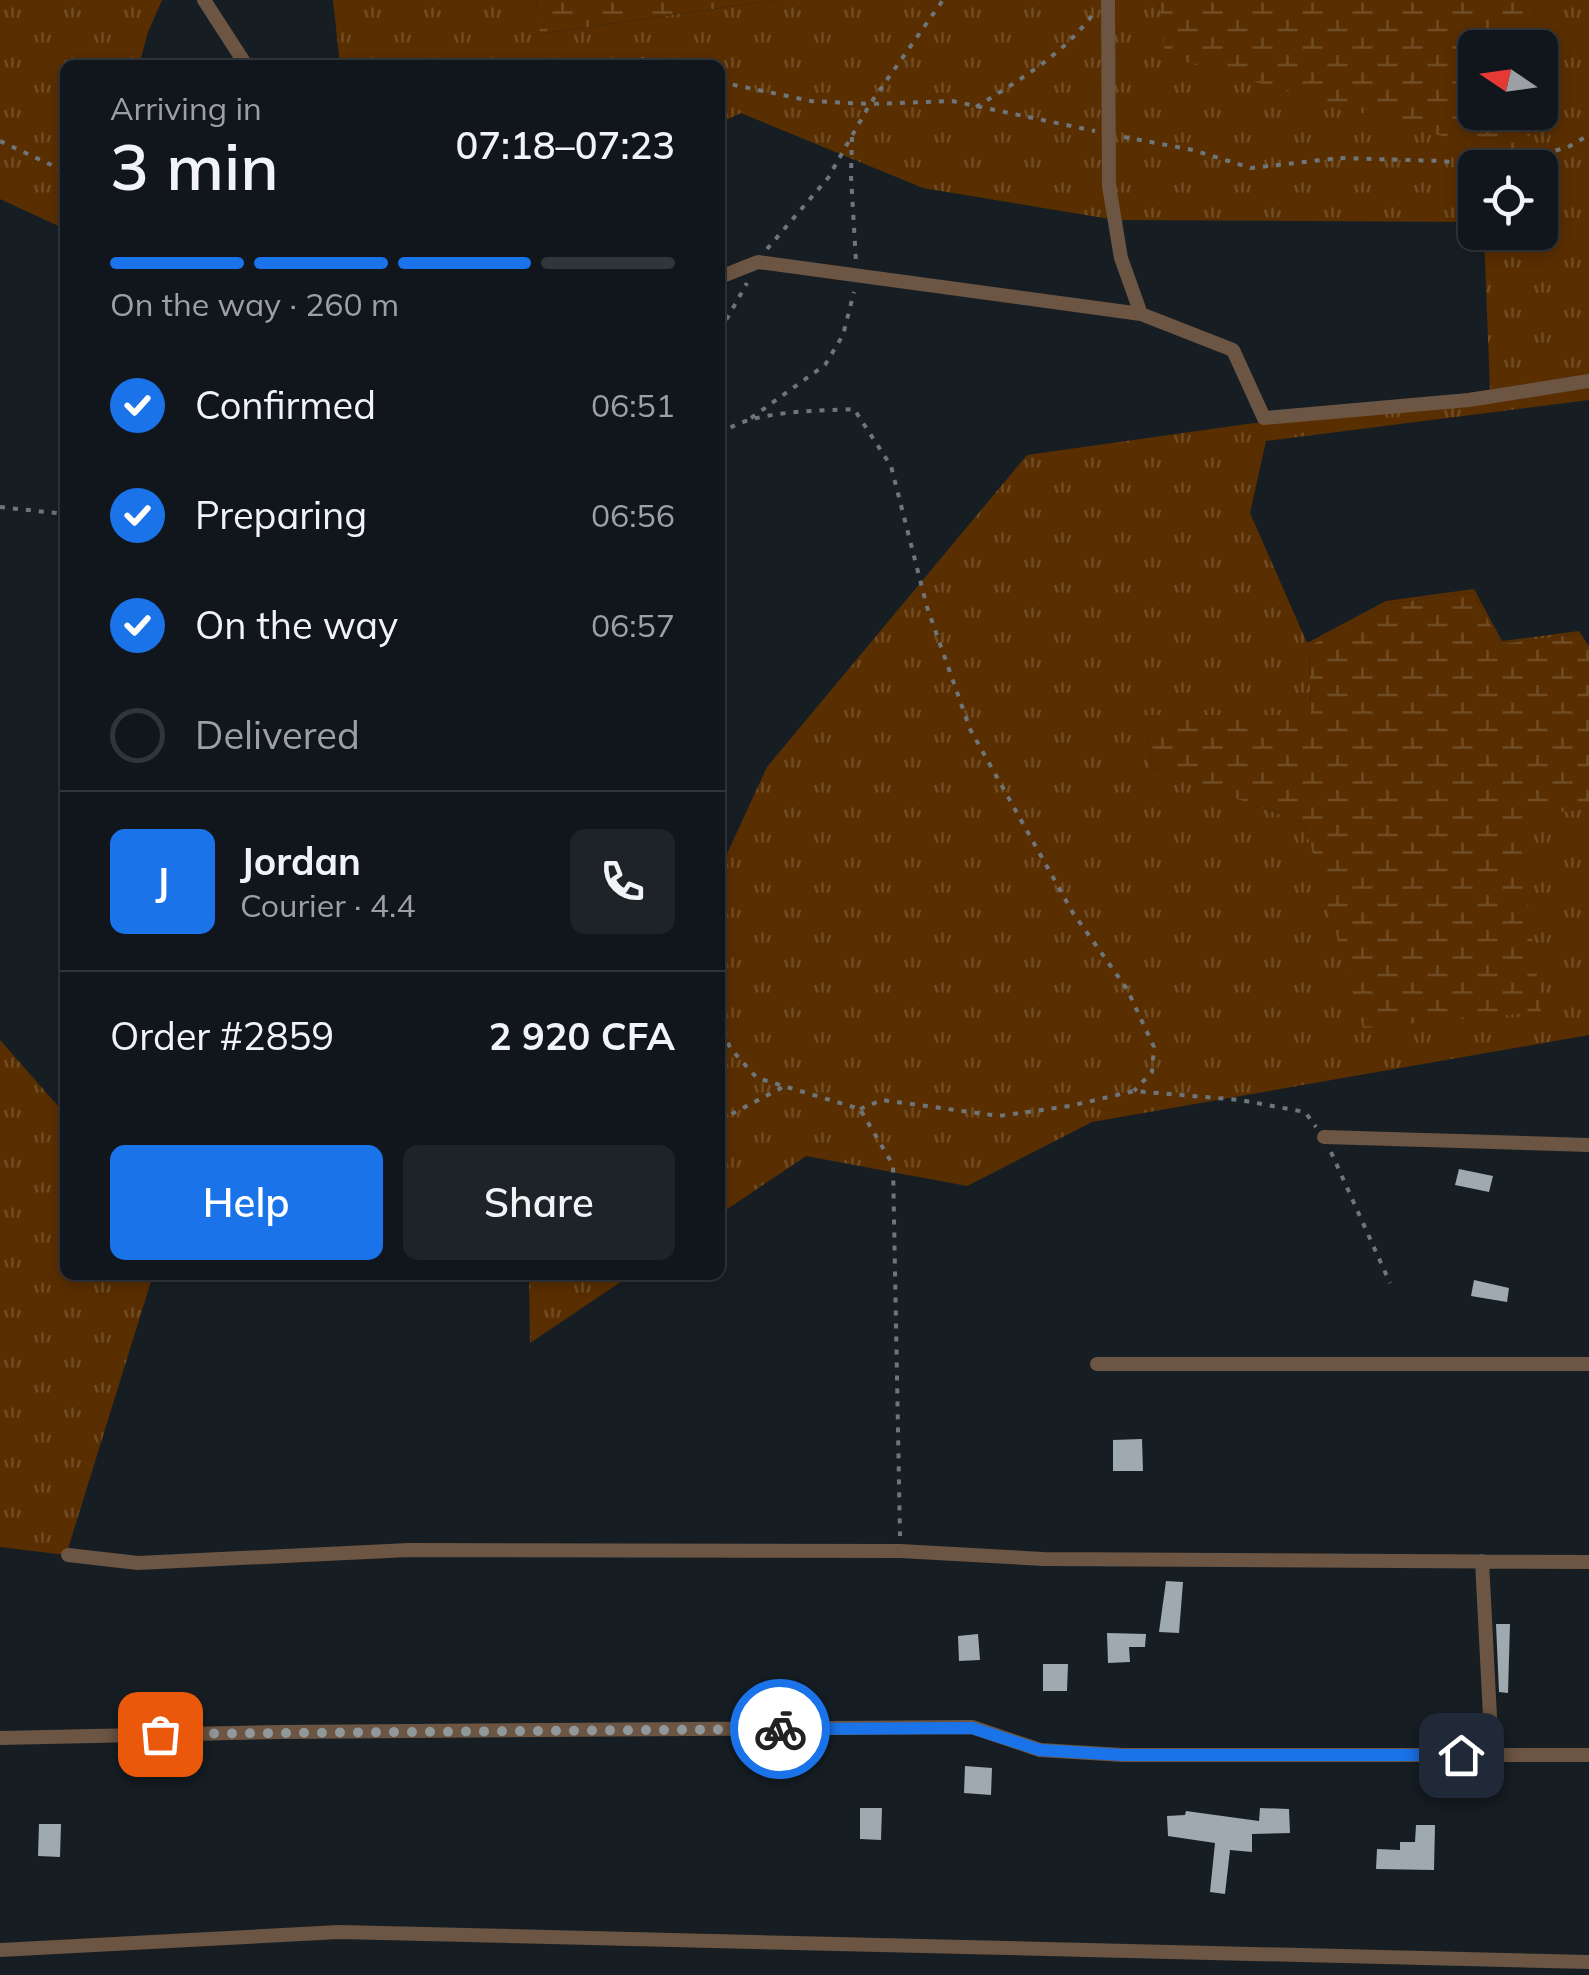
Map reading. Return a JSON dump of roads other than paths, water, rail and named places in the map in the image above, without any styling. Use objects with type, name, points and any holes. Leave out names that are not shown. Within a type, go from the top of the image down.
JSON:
[{"type":"street","points":[[204,0],[243,60]]},
{"type":"street","points":[[1108,0],[1108,186],[1121,258],[1141,314]]},
{"type":"street","points":[[725,275],[758,262],[1141,314],[1233,350],[1264,418],[1469,400],[1589,381]]},
{"type":"street","points":[[1324,1138],[1589,1145]]},
{"type":"street","points":[[1097,1364],[1589,1364]]},
{"type":"street","points":[[68,1555],[138,1563],[409,1550],[900,1550],[1043,1559],[1589,1562]]},
{"type":"street","points":[[1482,1562],[1491,1736],[1499,1755]]},
{"type":"street","points":[[0,1738],[972,1728],[1040,1750],[1123,1755],[1589,1755]]},
{"type":"street","points":[[0,1950],[339,1932],[1589,1962]]}]
